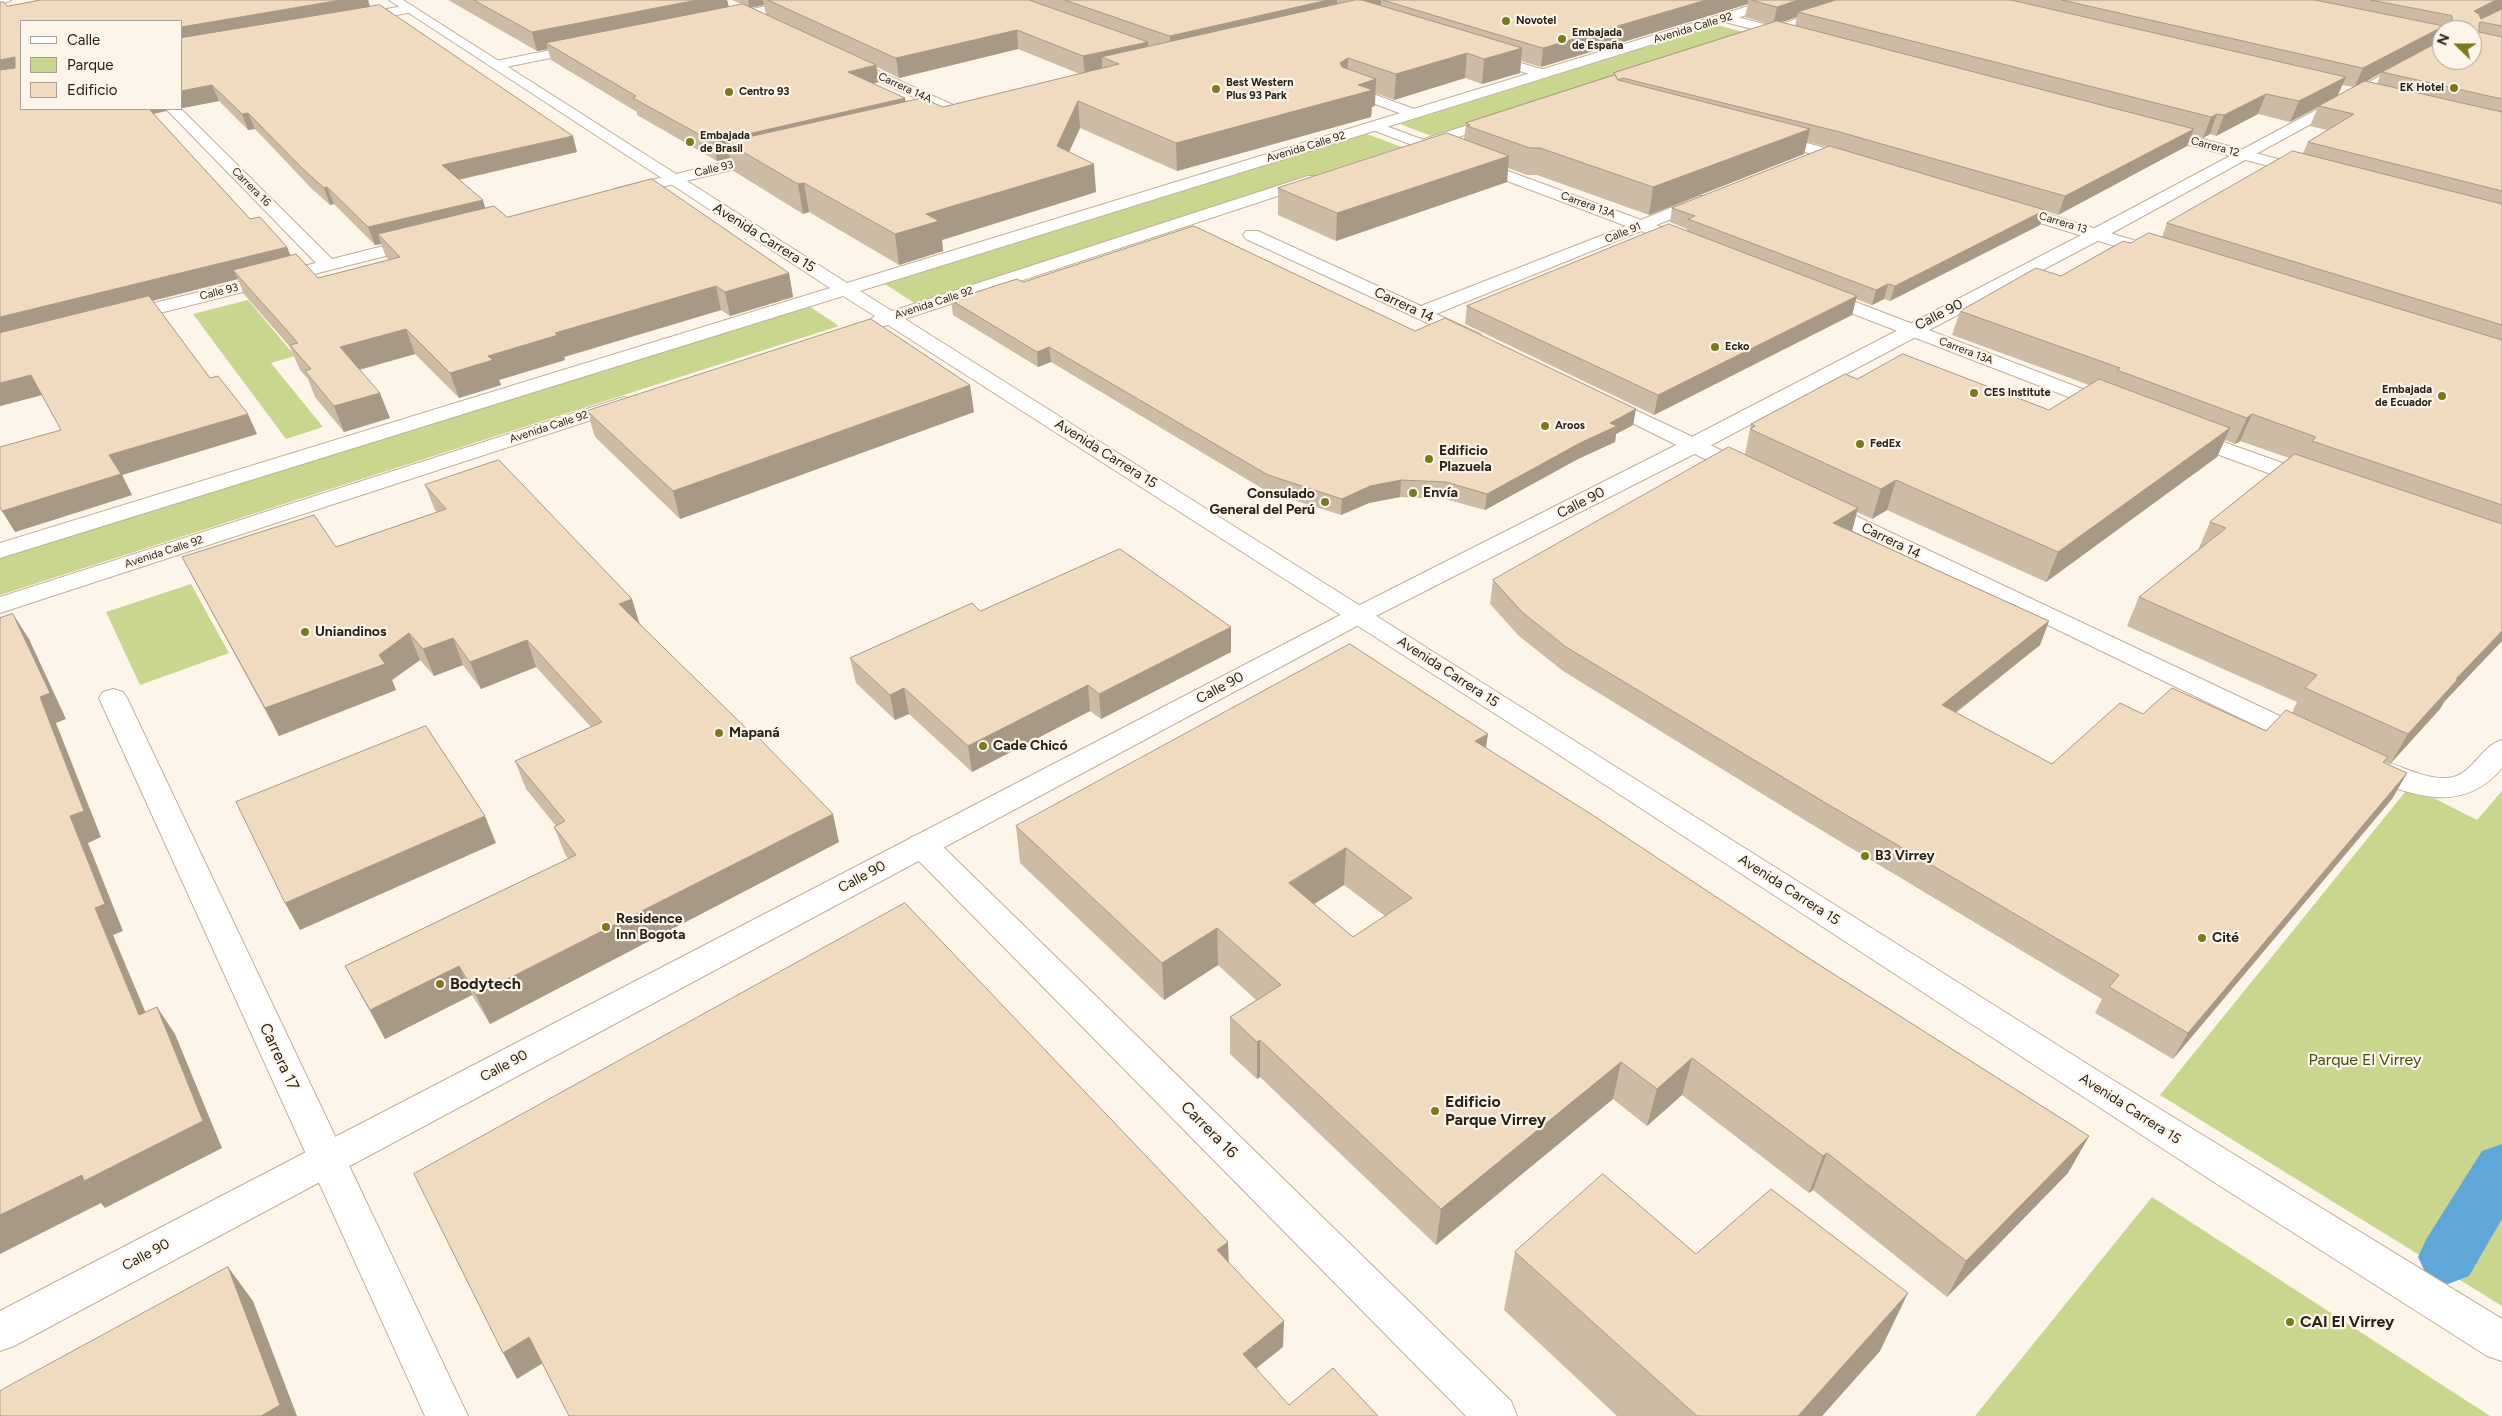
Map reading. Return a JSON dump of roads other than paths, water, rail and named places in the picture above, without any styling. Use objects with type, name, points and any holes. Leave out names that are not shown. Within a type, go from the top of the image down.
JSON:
[{"type":"street","name":"Avenida Carrera 15","points":[[395,0],[670,179],[1359,615],[2303,1220],[2502,1342]]},
{"type":"street","points":[[708,22],[815,0]]},
{"type":"street","name":"Avenida Calle 92","points":[[0,552],[1781,0]]},
{"type":"street","name":"Avenida Calle 92","points":[[1736,42],[1868,0]]},
{"type":"street","points":[[0,1],[5,8]]},
{"type":"street","points":[[725,4],[768,24]]},
{"type":"street","points":[[337,21],[408,9]]},
{"type":"street","points":[[1725,18],[1811,40]]},
{"type":"street","points":[[2397,20],[2432,27]]},
{"type":"street","points":[[2384,28],[2432,38]]},
{"type":"street","points":[[496,66],[600,44]]},
{"type":"street","name":"Carrera 14A","points":[[828,52],[957,112]]},
{"type":"street","points":[[1471,52],[1542,74]]},
{"type":"street","name":"Calle 90","points":[[0,1332],[1359,615],[1694,445],[2097,234],[2243,154],[2363,97],[2432,53]]},
{"type":"street","points":[[1348,90],[1415,114]]},
{"type":"street","points":[[2335,90],[2363,97]]},
{"type":"street","points":[[938,117],[975,108]]},
{"type":"street","name":"Carrera 16","points":[[174,110],[328,265]]},
{"type":"street","points":[[1395,153],[1515,114]]},
{"type":"street","name":"Carrera 13A","points":[[1375,126],[1707,250]]},
{"type":"street","name":"Carrera 12","points":[[2140,127],[2328,177]]},
{"type":"street","points":[[1751,133],[1873,166]]},
{"type":"street","name":"Calle 93","points":[[604,196],[785,152]]},
{"type":"street","points":[[1799,164],[1826,152]]},
{"type":"street","name":"Avenida Calle 92","points":[[858,328],[1329,174]]},
{"type":"street","name":"Calle 91","points":[[1420,313],[1725,193]]},
{"type":"street","name":"Carrera 13","points":[[1994,203],[2173,258]]},
{"type":"street","name":"Carrera 14","points":[[1252,235],[1491,347]]},
{"type":"street","name":"Calle 93","points":[[105,321],[441,237]]},
{"type":"street","name":"Carrera 13A","points":[[1800,287],[2125,412]]},
{"type":"street","points":[[1579,390],[1765,480]]},
{"type":"street","name":"Avenida Calle 92","points":[[0,605],[642,398]]},
{"type":"street","points":[[2172,430],[2329,487]]},
{"type":"street","name":"Carrera 14","points":[[1800,497],[2323,748]]},
{"type":"street","name":"Carrera 17","points":[[113,698],[446,1416]]},
{"type":"street","points":[[2349,759],[2407,782],[2448,788],[2468,783],[2502,749]]},
{"type":"street","name":"Carrera 16","points":[[922,845],[1496,1416]]},
{"type":"waterway","points":[[2448,1257],[2502,1168]]},
{"type":"place","name":"Novotel","points":[[1506,21]]},
{"type":"place","name":"Embajada de España","points":[[1562,39]]},
{"type":"place","name":"EK Hotel","points":[[2454,88]]},
{"type":"place","name":"Best Western Plus 93 Park","points":[[1216,89]]},
{"type":"place","name":"Centro 93","points":[[729,92]]},
{"type":"place","name":"Embajada de Brasil","points":[[690,142]]},
{"type":"place","name":"Ecko","points":[[1715,347]]},
{"type":"place","name":"CES Institute","points":[[1974,393]]},
{"type":"place","name":"Embajada de Ecuador","points":[[2442,396]]},
{"type":"place","name":"Aroos","points":[[1545,426]]},
{"type":"place","name":"FedEx","points":[[1860,444]]},
{"type":"place","name":"Edificio Plazuela","points":[[1429,459]]},
{"type":"place","name":"Envía","points":[[1413,493]]},
{"type":"place","name":"Consulado General del Perú","points":[[1325,502]]},
{"type":"place","name":"Uniandinos","points":[[305,632]]},
{"type":"place","name":"Mapaná","points":[[719,733]]},
{"type":"place","name":"Cade Chicó","points":[[983,746]]},
{"type":"place","name":"B3 Virrey","points":[[1865,856]]},
{"type":"place","name":"Residence Inn Bogota","points":[[606,927]]},
{"type":"place","name":"Cité","points":[[2202,938]]},
{"type":"place","name":"Bodytech","points":[[440,984]]},
{"type":"place","name":"Edificio Parque Virrey","points":[[1435,1111]]},
{"type":"place","name":"CAI El Virrey","points":[[2290,1322]]},
{"type":"park label","name":"Parque El Virrey","points":[[2365,1060]]}]
